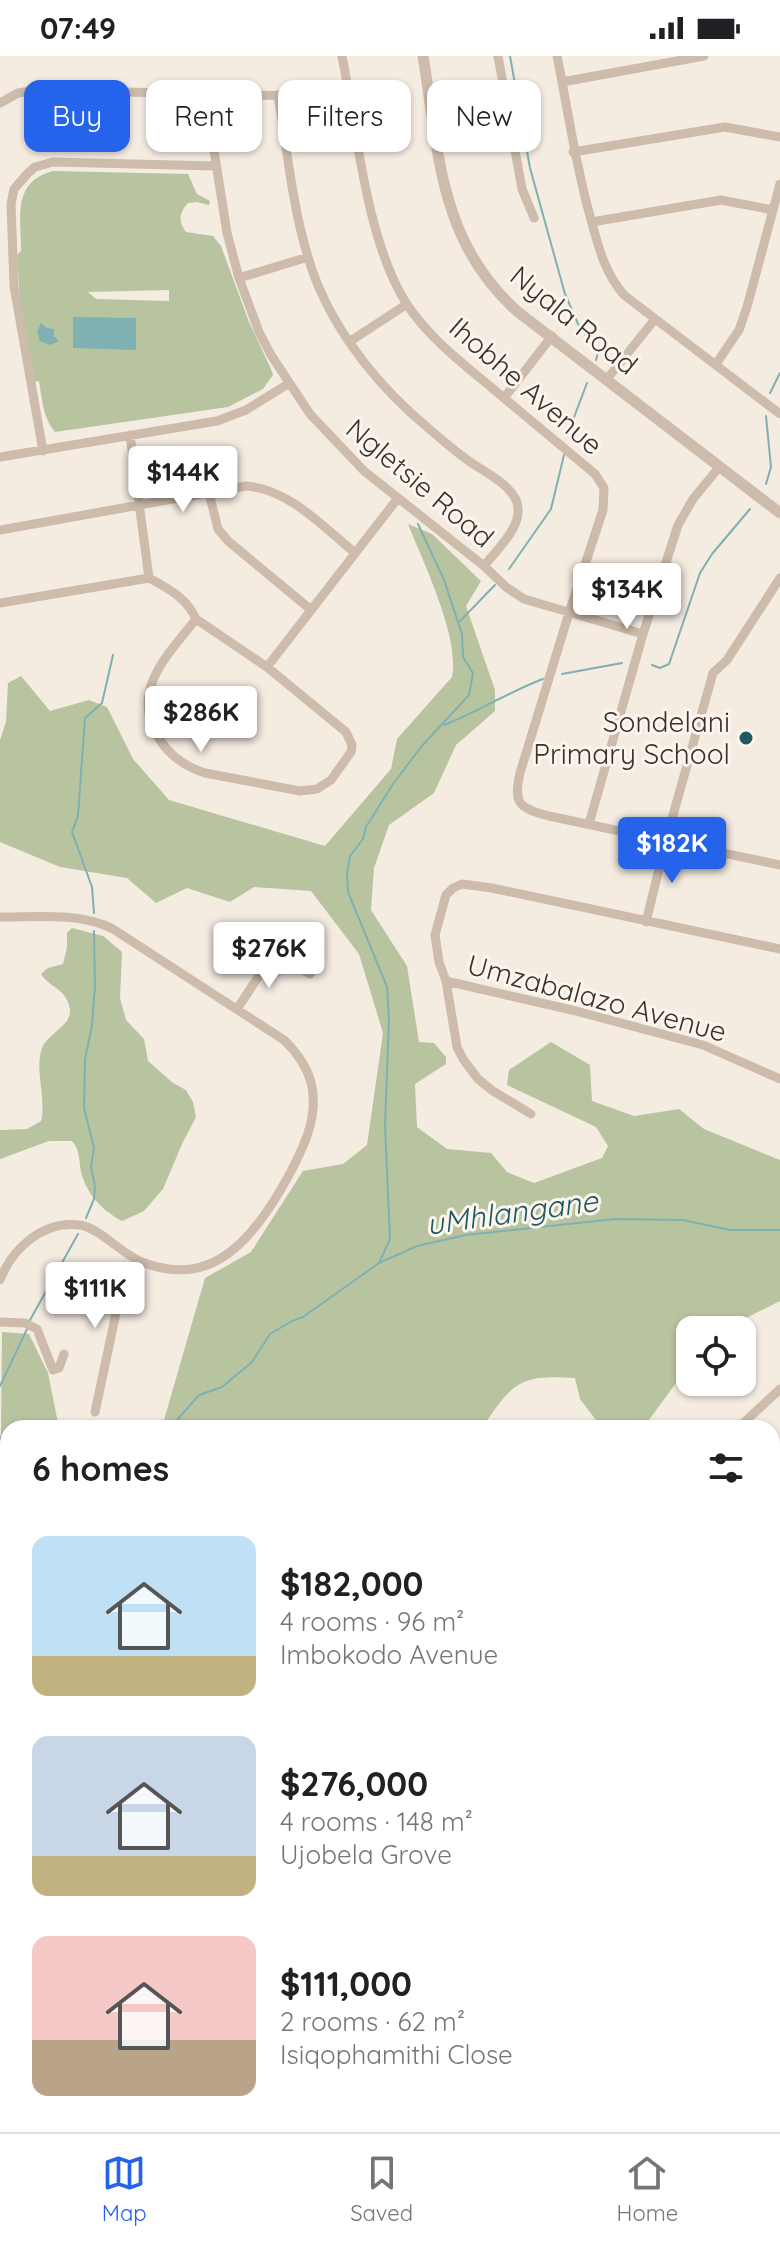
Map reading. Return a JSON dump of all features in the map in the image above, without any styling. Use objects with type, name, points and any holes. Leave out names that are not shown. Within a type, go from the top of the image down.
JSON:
[{"type":"street","name":"Ihobhe Avenue","points":[[342,56],[347,80]]},
{"type":"street","name":"Nyala Road","points":[[423,56],[445,191],[461,239],[478,268],[518,312],[780,513]]},
{"type":"street","points":[[498,56],[522,189],[534,218]]},
{"type":"street","points":[[557,56],[573,152],[607,272],[614,284],[624,295],[780,414]]},
{"type":"street","points":[[562,82],[704,56]]},
{"type":"street","points":[[0,103],[18,93],[36,90],[146,92]]},
{"type":"street","points":[[262,95],[278,95]]},
{"type":"street","points":[[573,152],[725,127],[780,137]]},
{"type":"street","name":"Ngletsie Road","points":[[213,152],[227,233],[239,278],[259,332],[288,384],[325,433],[364,471],[524,599],[643,634]]},
{"type":"street","points":[[289,152],[308,257],[327,304],[349,342],[391,394],[463,457],[509,490],[515,499],[518,509],[515,526],[484,566]]},
{"type":"street","name":"Ihobhe Avenue","points":[[360,152],[376,234],[407,304],[452,355],[595,474],[604,488],[603,510],[520,773],[517,799],[523,808],[530,811],[589,824]]},
{"type":"street","points":[[43,451],[13,277],[11,204],[14,189],[35,167],[53,162],[215,166]]},
{"type":"street","points":[[716,364],[739,330],[780,184]]},
{"type":"street","points":[[592,222],[721,200],[773,210]]},
{"type":"street","points":[[239,278],[308,257]]},
{"type":"street","points":[[349,342],[407,304]]},
{"type":"street","points":[[607,379],[655,319]]},
{"type":"street","points":[[504,398],[552,336]]},
{"type":"street","points":[[0,457],[228,418],[288,384]]},
{"type":"street","points":[[130,435],[149,578]]},
{"type":"street","points":[[720,466],[693,499],[678,525],[643,634],[589,824],[780,865]]},
{"type":"street","points":[[0,530],[246,486],[274,491],[354,552]]},
{"type":"street","points":[[209,493],[218,529],[228,541],[310,609]]},
{"type":"street","points":[[267,667],[398,498]]},
{"type":"street","points":[[0,603],[149,578],[181,596],[193,610],[196,619],[267,667],[346,732],[352,745],[350,755],[331,780],[310,791],[205,773],[189,768],[164,747],[150,722],[146,709],[147,697],[161,664],[196,619]]},
{"type":"street","points":[[646,922],[713,673],[727,660],[780,578]]},
{"type":"street","points":[[531,1114],[478,1079],[457,1047],[446,981],[439,962],[436,927],[446,895],[459,885],[492,888],[780,949]]},
{"type":"street","points":[[0,917],[69,918],[106,926],[136,943],[284,1040],[310,1075],[313,1109],[302,1151],[261,1221],[231,1254],[216,1262],[169,1270],[137,1261],[81,1224],[54,1227],[23,1246],[11,1258],[0,1280]]},
{"type":"street","points":[[255,938],[310,974]]},
{"type":"street","points":[[237,1009],[274,953]]},
{"type":"street","name":"Umzabalazo Avenue","points":[[446,981],[703,1045],[780,1079]]},
{"type":"street","points":[[95,1412],[116,1313],[137,1261]]},
{"type":"street","points":[[0,1322],[25,1323],[37,1329],[53,1370],[59,1368],[64,1354]]},
{"type":"street","points":[[747,1420],[780,1389]]},
{"type":"green space","points":[[53,171],[188,174],[197,194],[210,201],[209,205],[188,203],[181,213],[182,225],[186,232],[213,236],[221,246],[249,322],[273,375],[263,389],[228,407],[55,432],[45,414],[39,381],[35,382],[20,299],[17,255],[21,251],[22,202],[31,183]],"holes":[[[169,290],[169,301],[96,299],[88,292]]]},
{"type":"green space","points":[[408,524],[432,534],[481,581],[466,606],[495,690],[495,711],[456,745],[434,793],[389,825],[374,868],[371,910],[407,966],[419,1042],[434,1043],[446,1057],[446,1064],[415,1084],[417,1127],[447,1149],[491,1153],[507,1172],[534,1183],[602,1158],[608,1146],[596,1127],[507,1085],[509,1070],[551,1042],[590,1065],[592,1101],[634,1116],[679,1109],[704,1129],[780,1160],[780,1301],[750,1316],[676,1316],[676,1383],[649,1420],[596,1420],[580,1399],[575,1378],[556,1377],[529,1380],[519,1385],[510,1391],[488,1420],[164,1420],[205,1278],[251,1252],[303,1171],[343,1164],[367,1145],[383,1033],[359,954],[311,891],[254,887],[230,902],[187,888],[156,903],[127,878],[60,867],[0,842],[0,740],[6,722],[8,683],[21,676],[50,711],[89,700],[107,707],[133,759],[169,800],[325,846],[391,769],[397,739],[452,677],[453,660],[446,621]]},
{"type":"green space","points":[[72,928],[103,936],[122,952],[120,998],[126,1020],[144,1039],[148,1061],[186,1090],[196,1117],[163,1189],[144,1211],[122,1221],[91,1195],[72,1141],[49,1141],[0,1159],[0,1130],[27,1129],[41,1121],[40,1055],[47,1040],[67,1021],[70,1008],[65,996],[41,974],[48,968],[63,964],[67,933]]},
{"type":"green space","points":[[2,1332],[29,1334],[48,1373],[57,1420],[1,1420]]},
{"type":"water","points":[[73,317],[136,318],[136,350],[73,348]]},
{"type":"water","points":[[41,323],[54,329],[54,336],[59,341],[50,345],[40,341],[37,331]]},
{"type":"waterway","points":[[510,56],[530,168],[565,294],[579,326],[598,352],[596,360]]},
{"type":"waterway","points":[[770,393],[780,373]]},
{"type":"waterway","points":[[568,433],[587,383]]},
{"type":"waterway","points":[[766,416],[771,467],[766,484]]},
{"type":"waterway","points":[[509,569],[551,509],[564,455]]},
{"type":"waterway","points":[[652,665],[660,668],[669,664],[700,573],[750,509]]},
{"type":"waterway","points":[[379,1263],[390,1239],[385,1126],[389,1019],[387,987],[348,892],[347,874],[350,856],[363,839],[366,827],[421,747],[469,695],[473,673],[463,657],[462,634],[444,580],[418,524]]},
{"type":"waterway","points":[[460,621],[495,585]]},
{"type":"waterway","points":[[94,913],[92,887],[72,832],[78,816],[85,718],[102,703],[113,655]]},
{"type":"waterway","points":[[562,674],[622,663]]},
{"type":"waterway","points":[[444,725],[543,679]]},
{"type":"waterway","points":[[86,1218],[94,1199],[95,1186],[91,1167],[94,1148],[84,1108],[85,1059],[92,1026],[95,986],[94,931]]},
{"type":"waterway","name":"uMhlangane","points":[[177,1420],[199,1395],[222,1387],[252,1362],[270,1334],[303,1317],[379,1263],[417,1246],[466,1235],[615,1219],[683,1220],[730,1230],[780,1230]]},
{"type":"waterway","points":[[30,1320],[78,1234]]},
{"type":"waterway","points":[[0,1386],[27,1329]]},
{"type":"place","name":"Sondelani Primary School","points":[[746,738]]}]
